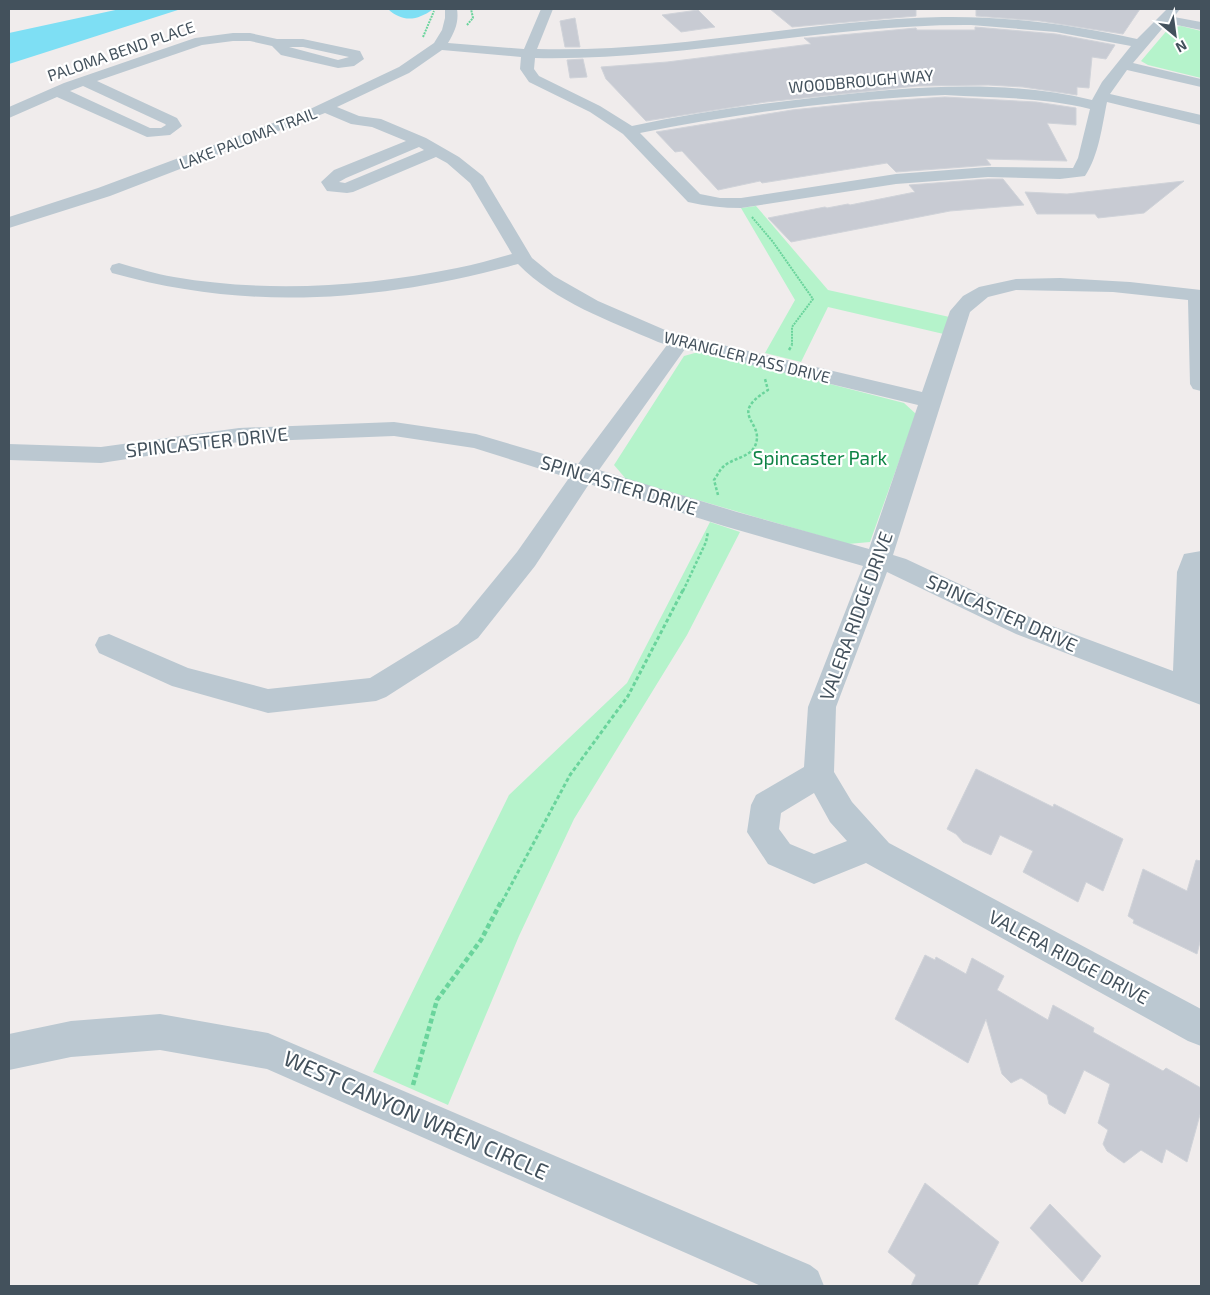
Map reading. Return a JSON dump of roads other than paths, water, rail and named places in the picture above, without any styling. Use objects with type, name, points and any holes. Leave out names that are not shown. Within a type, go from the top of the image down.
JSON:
[{"type":"street","points":[[451,9],[452,18],[443,42],[531,49],[630,53],[759,34],[1006,15],[1060,28],[1144,40]]},
{"type":"street","points":[[547,9],[531,49],[527,69],[534,79],[595,108],[629,131],[694,198],[720,204],[741,203],[896,179],[988,172],[1060,174],[1079,172],[1086,158],[1099,101],[1144,40],[1169,14],[1201,26]]},
{"type":"street","name":"PALOMA BEND PLACE","points":[[9,113],[57,91],[200,41],[250,37],[277,43]]},
{"type":"street","name":"LAKE PALOMA TRAIL","points":[[9,223],[104,192],[325,108],[404,70],[443,42]]},
{"type":"street","points":[[1124,65],[1201,83]]},
{"type":"street","points":[[57,91],[147,132],[161,133],[170,130],[174,126],[171,121],[84,81]]},
{"type":"street","name":"WOODBROUGH WAY","points":[[629,131],[734,112],[893,93],[945,91],[1035,95],[1099,101],[1201,120]]},
{"type":"street","name":"WRANGLER PASS DRIVE","points":[[340,101],[372,114],[375,122]]},
{"type":"street","name":"WRANGLER PASS DRIVE","points":[[325,108],[357,121],[375,122],[438,150],[476,180],[523,257],[547,280],[591,305],[665,338],[930,401]]},
{"type":"street","points":[[420,141],[340,174],[329,182],[333,187],[347,188],[438,150]]},
{"type":"street","points":[[119,269],[174,283],[215,288],[306,292],[375,286],[447,276],[523,257]]},
{"type":"street","name":"VALERA RIDGE DRIVE","points":[[1200,296],[1151,288],[1088,284],[1016,284],[990,289],[971,298],[960,311],[878,561],[822,707],[819,774],[841,812],[878,853],[1201,1028]]},
{"type":"street","points":[[1200,296],[1201,384]]},
{"type":"street","points":[[109,645],[182,678],[268,700],[376,688],[468,631],[526,559],[583,475],[680,342]]},
{"type":"street","name":"SPINCASTER DRIVE","points":[[9,452],[101,455],[239,435],[394,429],[476,441],[583,475],[897,566],[1026,627],[1194,690]]},
{"type":"street","points":[[1194,690],[1190,572],[1193,561],[1201,560]]},
{"type":"street","points":[[819,774],[767,805],[763,832],[779,854],[814,869],[871,846]]},
{"type":"street","name":"WEST CANYON WREN CIRCLE","points":[[9,1052],[72,1039],[160,1032],[268,1050],[795,1280],[804,1286]]},
{"type":"water","points":[[120,9],[181,9],[9,64],[9,33]]},
{"type":"water","points":[[388,9],[432,10],[417,18],[406,18],[394,14]]},
{"type":"park label","name":"Spincaster Park","points":[[820,458]]}]
